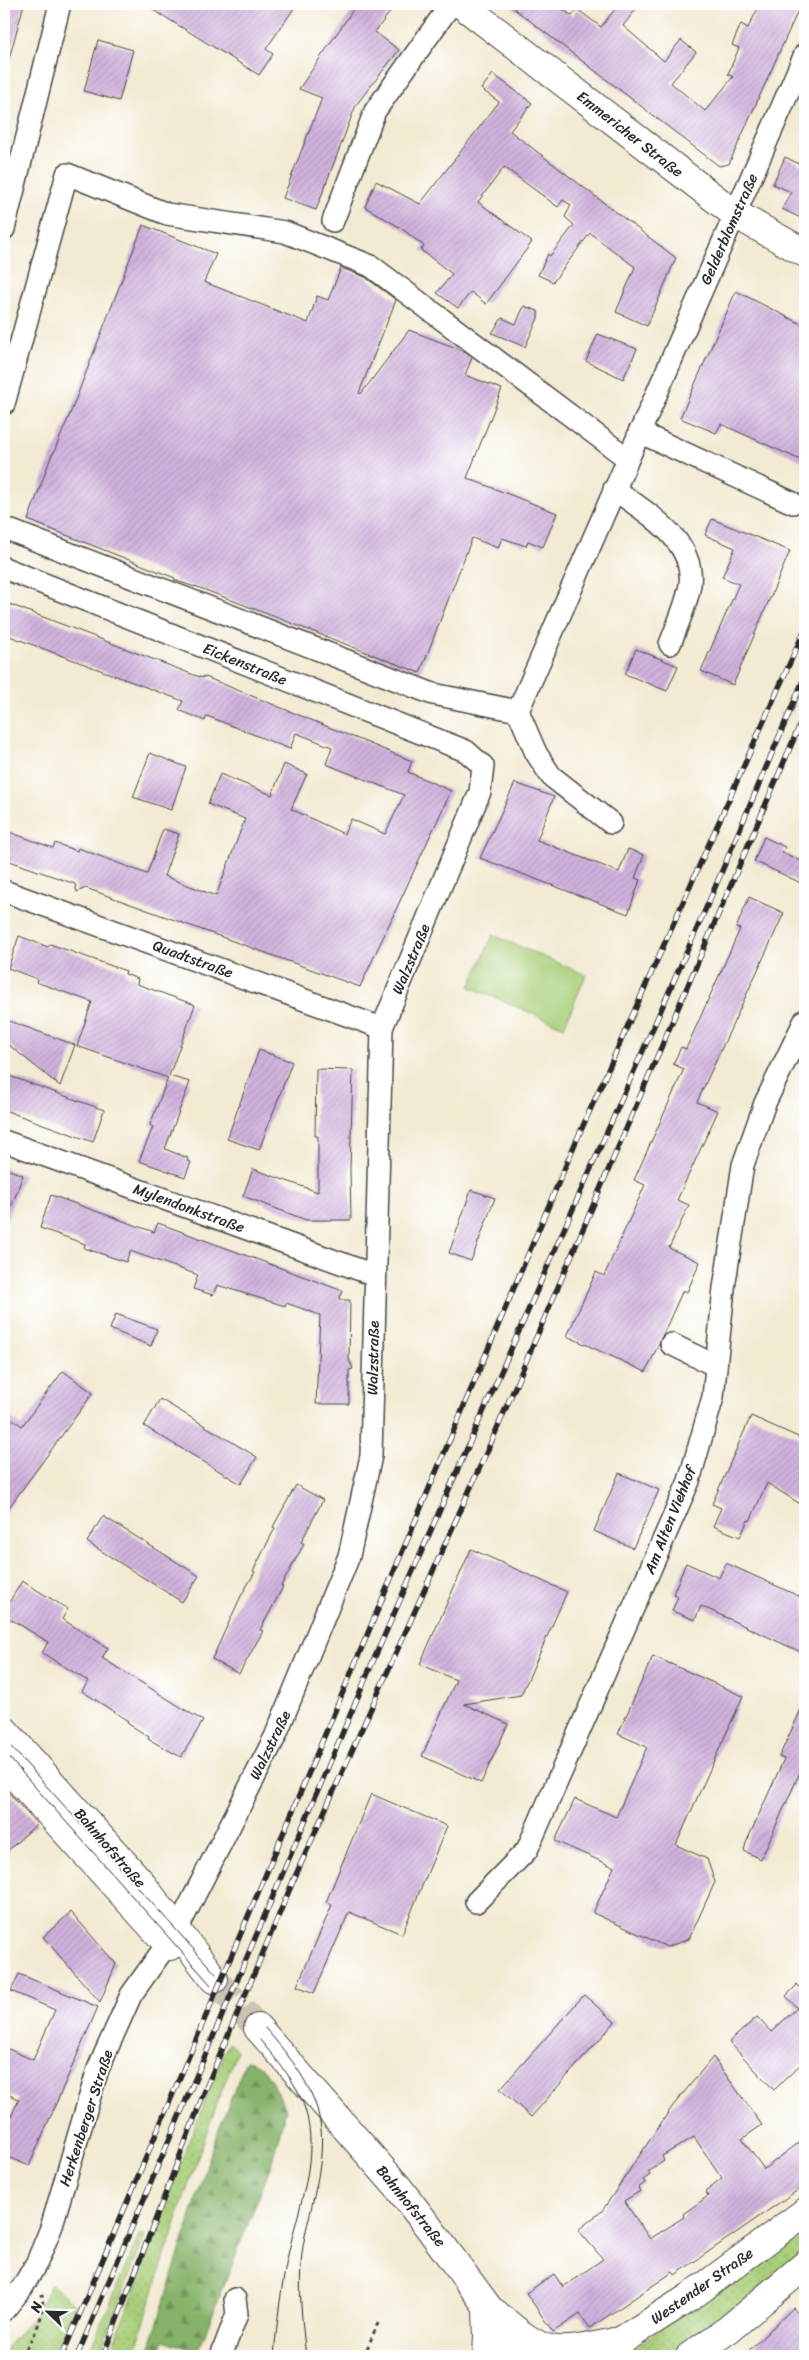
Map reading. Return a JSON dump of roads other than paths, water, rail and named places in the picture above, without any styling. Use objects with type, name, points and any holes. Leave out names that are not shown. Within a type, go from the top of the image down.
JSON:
[{"type":"main road","name":"Emmericher Straße","points":[[462,4],[734,214],[805,253]]},
{"type":"main road","name":"Bahnhofstraße","points":[[4,1730],[138,1879],[172,1937]]},
{"type":"main road","name":"Bahnhofstraße","points":[[4,1764],[211,1976]]},
{"type":"main road","name":"Bahnhofstraße","points":[[258,2028],[397,2186],[486,2306],[512,2356]]},
{"type":"main road","name":"Westender Straße","points":[[597,2356],[690,2297],[805,2212]]},
{"type":"main road","points":[[690,2356],[729,2329],[805,2264]]},
{"type":"main road","points":[[486,2306],[517,2332],[552,2351],[571,2351],[620,2341]]},
{"type":"main road","points":[[486,2306],[488,2336],[486,2356]]},
{"type":"street","points":[[4,228],[60,4]]},
{"type":"street","points":[[333,221],[375,111],[451,4]]},
{"type":"street","name":"Gelderblomstraße","points":[[518,711],[805,54]]},
{"type":"street","points":[[4,404],[67,174],[168,214],[285,232],[371,266],[627,458]]},
{"type":"street","points":[[639,432],[793,503]]},
{"type":"street","points":[[614,489],[648,514],[685,551],[690,566],[690,588],[670,644]]},
{"type":"street","points":[[4,528],[433,694],[518,711],[536,752],[551,776],[611,823]]},
{"type":"street","name":"Eickenstraße","points":[[4,568],[466,751],[484,766]]},
{"type":"street","name":"Walzstraße","points":[[172,1937],[275,1737],[349,1556],[371,1456],[374,1275],[382,1028],[480,792],[484,766]]},
{"type":"street","name":"Quadtstraße","points":[[4,891],[382,1028]]},
{"type":"street","name":"Am Alten Viehhof","points":[[476,1902],[527,1850],[689,1481],[713,1397],[724,1288],[743,1165],[765,1103],[805,1020]]},
{"type":"street","name":"Mylendonkstraße","points":[[4,1141],[374,1275]]},
{"type":"street","points":[[671,1344],[716,1366]]},
{"type":"street","name":"Herkenberger Straße","points":[[4,2310],[22,2288],[37,2262],[51,2228],[98,2069],[131,1995],[172,1937]]},
{"type":"street","points":[[221,2356],[237,2314],[235,2300]]},
{"type":"tunnel","points":[[214,1979],[258,2028]]},
{"type":"tram line","points":[[4,1739],[216,1974]]},
{"type":"tram line","points":[[4,1752],[211,1985]]},
{"type":"tram line","points":[[265,2028],[299,2071],[310,2090],[320,2119],[321,2157],[305,2234],[300,2279],[306,2356]]},
{"type":"tram line","points":[[260,2040],[286,2073],[302,2099],[309,2127],[310,2145],[306,2182],[283,2280],[274,2356]]},
{"type":"railway","points":[[62,2356],[574,1146],[805,629]]},
{"type":"railway","points":[[77,2356],[374,1659],[710,899],[805,676]]},
{"type":"railway","points":[[103,2356],[206,2088],[294,1879],[493,1438],[805,713]]}]
